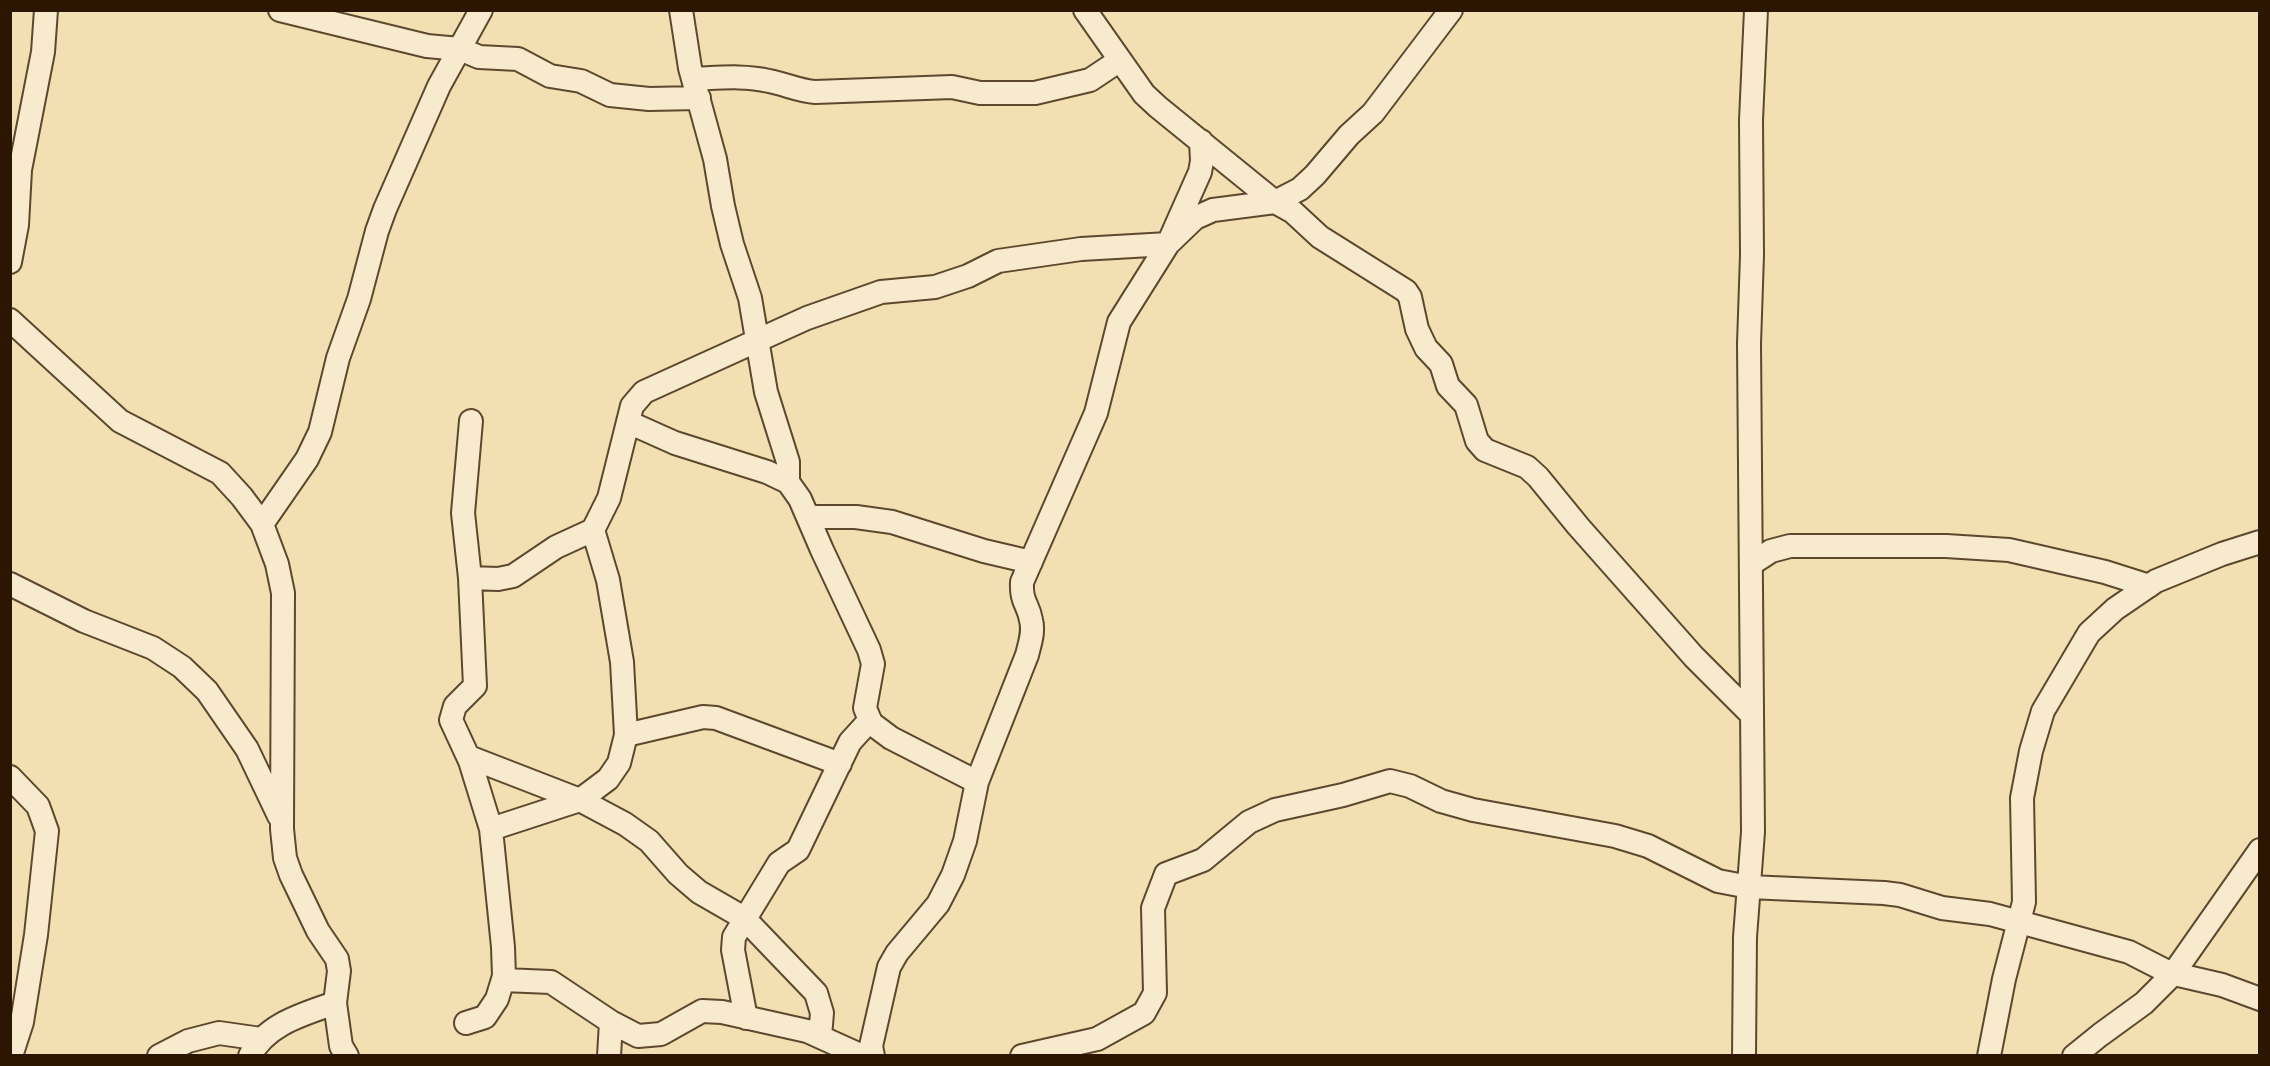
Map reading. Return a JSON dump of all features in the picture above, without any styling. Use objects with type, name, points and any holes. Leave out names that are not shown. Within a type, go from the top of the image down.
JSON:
[{"type":"street","points":[[10,262],[17,225],[20,170],[43,52],[46,10]]},
{"type":"street","points":[[280,10],[427,46],[469,25]]},
{"type":"street","points":[[681,10],[696,88],[715,159],[732,244],[750,298],[765,392],[788,462],[788,482]]},
{"type":"street","points":[[1085,10],[1144,94],[1275,202],[1293,212],[1320,237],[1406,291],[1410,297],[1417,329],[1428,352],[1441,364],[1448,386],[1466,405],[1477,441],[1485,450],[1527,467],[1538,477],[1578,526],[1694,657],[1751,714]]},
{"type":"street","points":[[470,578],[498,579],[513,576],[556,547],[593,530],[609,498],[632,406],[644,392],[807,318],[881,292],[935,287],[968,276],[998,261],[1081,249],[1168,244],[1195,218],[1213,210],[1275,202],[1299,189],[1315,175],[1349,135],[1373,113],[1451,10]]},
{"type":"street","points":[[1744,1056],[1745,937],[1753,832],[1749,378],[1752,255],[1750,120],[1756,10]]},
{"type":"street","points":[[469,25],[479,57],[518,59],[550,76],[581,81],[610,95],[649,99],[741,78],[769,80],[804,91],[816,92],[951,87],[980,93],[1035,93],[1090,80],[1120,60]]},
{"type":"street","points":[[262,524],[307,459],[320,432],[338,358],[359,298],[385,209],[439,86],[469,25]]},
{"type":"street","points":[[503,980],[551,982],[611,1022],[638,1036],[661,1034],[702,1011],[722,1012],[820,1036],[865,1055],[873,1035],[889,968],[897,953],[938,904],[953,875],[965,841],[977,782],[1027,655],[1032,635],[1031,620],[1022,596],[1022,582],[1096,413],[1119,322],[1168,244],[1200,172],[1201,141]]},
{"type":"street","points":[[10,320],[120,421],[220,473],[262,524],[277,564],[283,593],[282,829]]},
{"type":"street","points":[[466,1023],[484,1017],[497,999],[503,980],[503,947],[491,829],[469,757],[451,720],[455,706],[475,686],[470,578],[463,513],[471,422]]},
{"type":"street","points":[[628,422],[675,443],[767,472],[788,482],[809,517],[869,650],[873,664],[865,708],[871,723],[891,738],[977,782]]},
{"type":"street","points":[[809,517],[856,517],[891,522],[984,551],[1031,562]]},
{"type":"street","points":[[491,829],[580,800],[608,779],[619,763],[626,735],[622,662],[608,580],[593,530]]},
{"type":"street","points":[[1989,1056],[2004,979],[2024,902],[2022,798],[2031,751],[2043,711],[2089,633],[2115,609],[2156,581],[2222,554],[2259,542]]},
{"type":"street","points":[[1751,564],[1771,551],[1790,546],[1946,546],[2009,550],[2105,572],[2149,586]]},
{"type":"street","points":[[10,584],[84,621],[153,648],[182,667],[207,691],[247,749],[278,810],[285,858],[291,875],[318,931],[337,958],[339,971],[335,1003],[341,1046],[347,1056]]},
{"type":"street","points":[[626,735],[703,717],[716,718],[840,764]]},
{"type":"street","points":[[746,1018],[733,950],[734,937],[779,862],[798,850],[850,742],[870,720]]},
{"type":"street","points":[[469,757],[580,800],[630,827],[649,841],[678,874],[699,892],[744,918],[816,993],[822,1013],[820,1036]]},
{"type":"street","points":[[10,777],[38,806],[47,831],[36,934],[22,1022],[11,1056]]},
{"type":"street","points":[[1022,1056],[1097,1039],[1144,1013],[1155,993],[1153,908],[1166,874],[1203,860],[1249,822],[1275,810],[1343,795],[1390,781],[1410,786],[1441,801],[1473,810],[1615,836],[1647,846],[1718,881],[1749,887],[1884,893],[1900,895],[1942,908],[1989,914],[2129,952],[2173,974],[2222,985],[2259,999]]},
{"type":"street","points":[[2074,1056],[2144,1003],[2173,974],[2259,850]]},
{"type":"street","points":[[159,1056],[188,1041],[219,1033],[256,1047],[288,1020],[335,1003]]},
{"type":"street","points":[[609,1056],[611,1022]]}]
